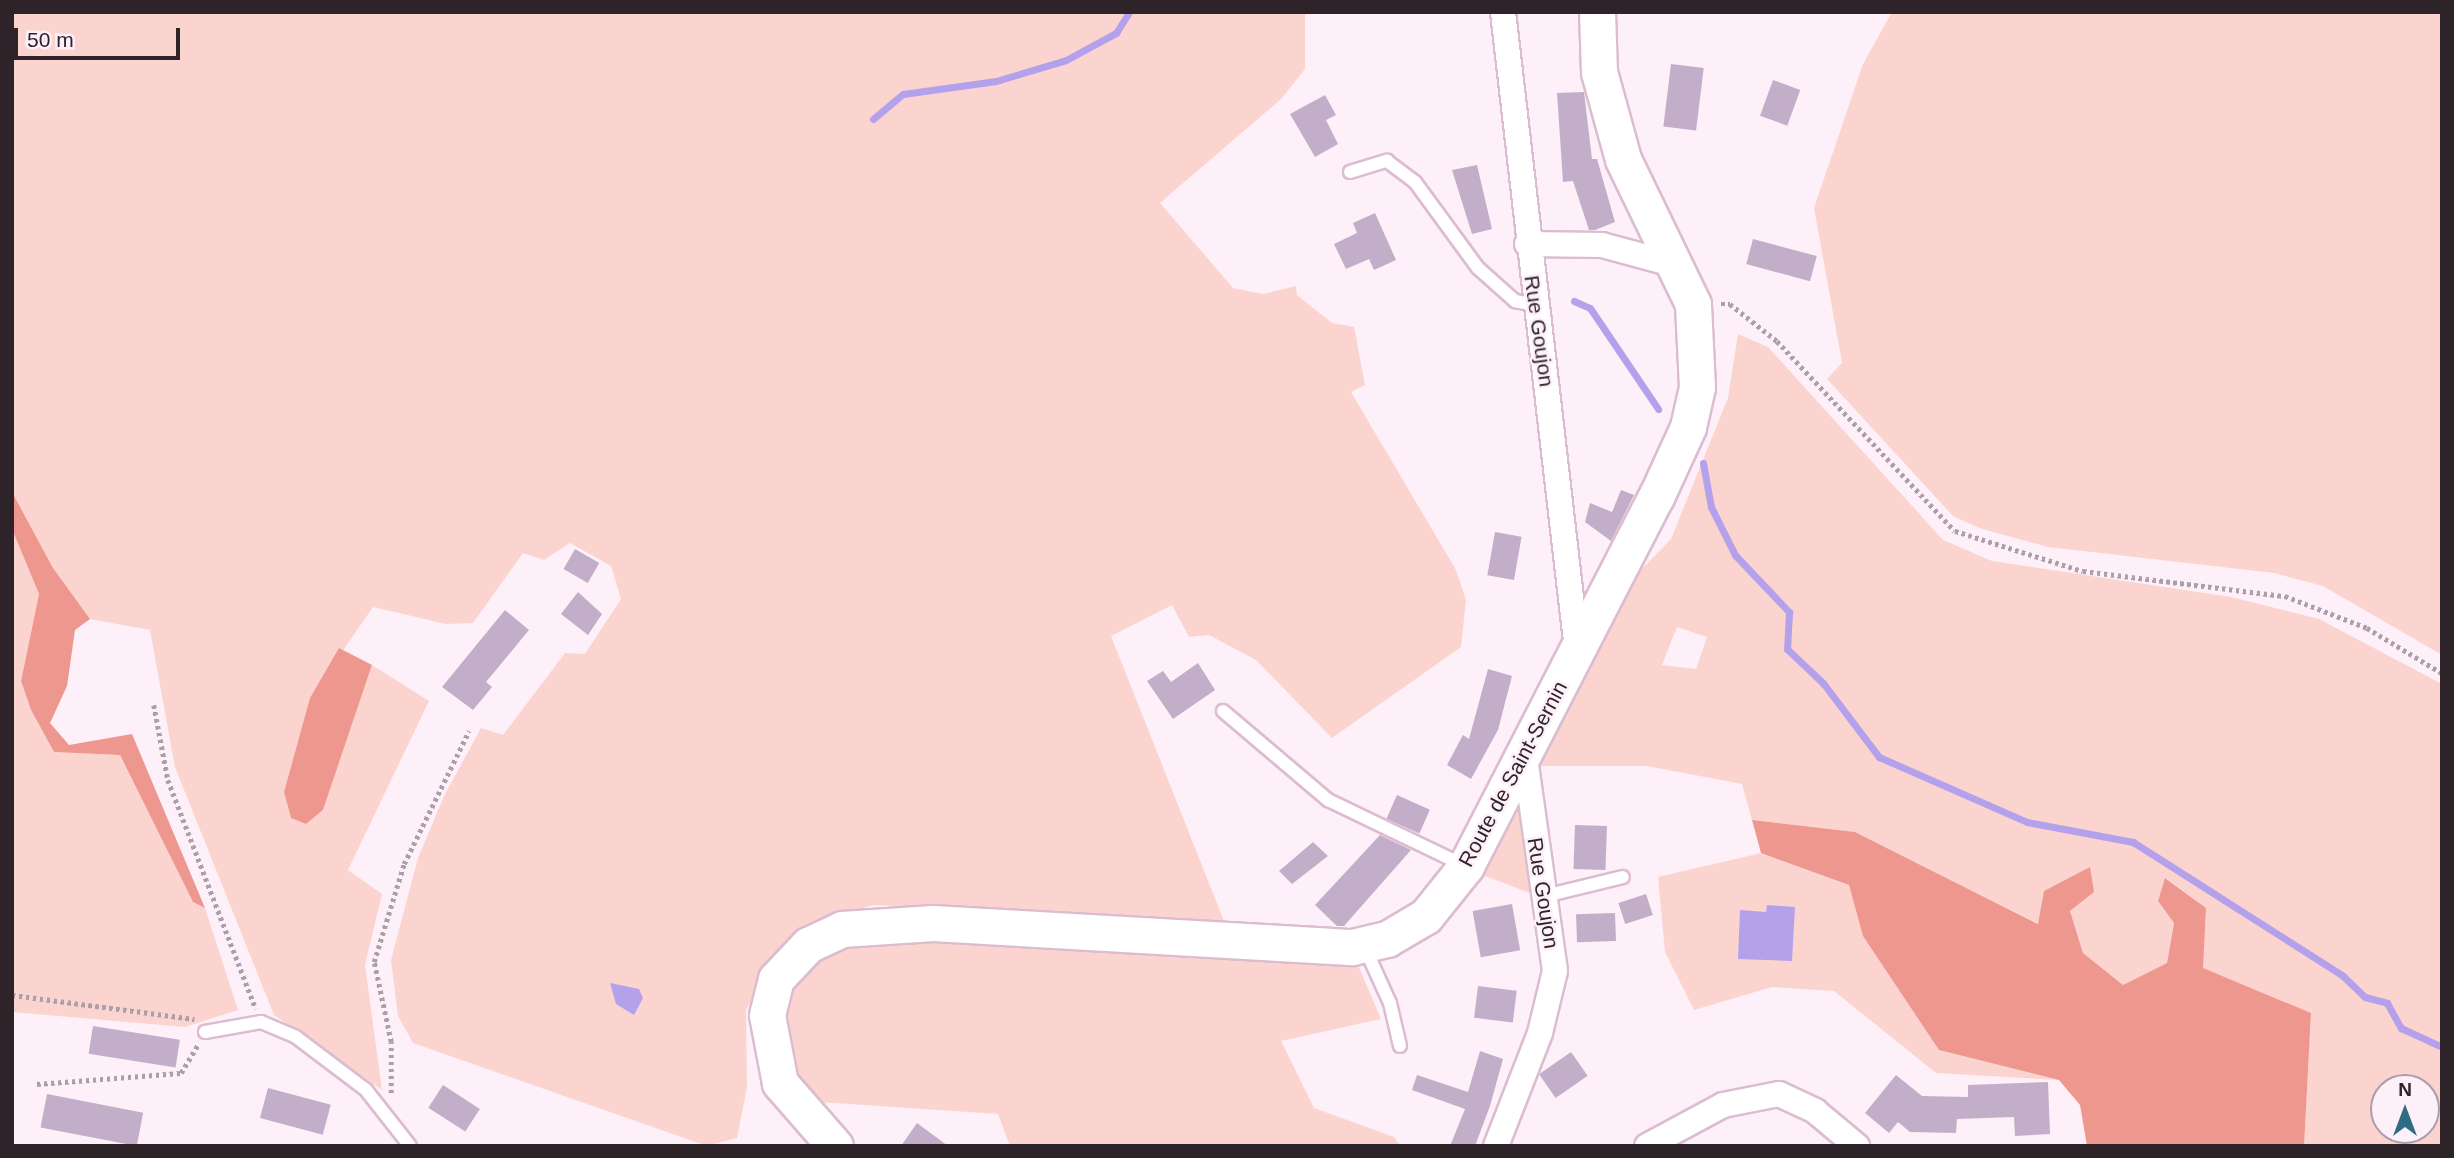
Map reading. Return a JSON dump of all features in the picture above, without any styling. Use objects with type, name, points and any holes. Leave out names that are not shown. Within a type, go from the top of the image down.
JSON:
[{"type":"street","name":"Rue Goujon","points":[[1503,12],[1527,244],[1577,650]]},
{"type":"street","name":"Route de Saint-Sernin","points":[[835,1146],[780,1083],[767,1015],[776,979],[808,945],[842,929],[933,923],[1300,947],[1363,944],[1387,939],[1426,916],[1466,866],[1525,757],[1688,427],[1697,387],[1693,304],[1680,266],[1623,159],[1599,72],[1597,12]]},
{"type":"street","points":[[1527,244],[1602,245],[1680,266]]},
{"type":"street","name":"Rue Goujon","points":[[1496,1146],[1540,1033],[1555,971],[1525,757]]},
{"type":"street","points":[[1647,1146],[1723,1105],[1779,1094],[1815,1111],[1857,1146]]},
{"type":"lane","points":[[1350,172],[1387,161],[1415,182],[1478,268],[1515,301],[1536,304]]},
{"type":"lane","points":[[1223,711],[1328,800],[1466,866]]},
{"type":"lane","points":[[1545,896],[1623,877]]},
{"type":"lane","points":[[1363,944],[1390,1003],[1400,1046]]},
{"type":"lane","points":[[205,1032],[261,1022],[335,1065],[391,1118],[410,1146]]},
{"type":"path","points":[[1693,304],[1730,304],[1777,341],[1955,531],[2083,571],[2286,596],[2367,628],[2442,673]]},
{"type":"path","points":[[154,705],[168,780],[261,1022]]},
{"type":"path","points":[[391,1118],[391,1042],[374,962],[404,864],[469,731]]},
{"type":"path","points":[[12,995],[77,1009],[198,1019],[205,1032],[181,1073],[37,1084]]},
{"type":"shaded area","points":[[12,12],[1305,12],[1305,69],[1281,99],[1160,203],[1233,288],[1263,294],[1296,286],[1297,295],[1332,323],[1354,327],[1365,385],[1351,392],[1456,570],[1466,600],[1461,647],[1332,738],[1256,660],[1209,635],[1189,637],[1172,605],[1111,636],[1224,921],[873,905],[808,924],[775,953],[746,1010],[747,1087],[737,1138],[707,1146],[413,1043],[398,1016],[391,960],[418,858],[444,796],[481,728],[503,735],[565,653],[585,654],[621,599],[611,566],[570,543],[544,560],[523,553],[473,623],[446,624],[373,607],[310,698],[284,792],[291,818],[306,824],[323,810],[372,665],[429,701],[348,870],[382,894],[365,965],[382,1090],[274,1015],[175,767],[150,630],[90,619],[53,568],[12,492]]},
{"type":"shaded area","points":[[1892,12],[2442,12],[2442,655],[2323,586],[2274,573],[2048,547],[1979,528],[1953,516],[1827,379],[1842,363],[1814,208],[1863,64]]},
{"type":"shaded area","points":[[1738,334],[1768,347],[1943,540],[1992,561],[2231,597],[2319,619],[2442,684],[2442,1146],[2304,1146],[2311,1013],[2202,968],[2206,908],[2166,878],[2158,901],[2174,923],[2167,963],[2123,985],[2083,953],[2070,911],[2094,892],[2039,924],[1855,832],[1752,820],[1742,784],[1647,766],[1540,766],[1636,575],[1671,539],[1728,398]],"holes":[[[1677,627],[1707,637],[1696,669],[1662,665]]]},
{"type":"shaded area","points":[[12,492],[53,568],[90,619],[75,630],[67,686],[50,723],[69,745],[132,734],[205,908],[193,902],[120,755],[54,752],[31,710],[21,681],[39,594],[12,529]]},
{"type":"shaded area","points":[[12,529],[39,594],[21,681],[31,710],[54,752],[120,755],[193,902],[205,908],[238,1010],[185,1027],[12,1012]]},
{"type":"shaded area","points":[[339,648],[372,665],[323,810],[306,824],[291,818],[284,792],[310,698]]},
{"type":"shaded area","points":[[1514,803],[1519,808],[1530,893],[1480,874]]},
{"type":"shaded area","points":[[1752,820],[1855,832],[2038,924],[2044,891],[2090,867],[2094,892],[2070,911],[2083,953],[2123,985],[2167,963],[2174,923],[2158,901],[2165,878],[2206,908],[2203,968],[2311,1013],[2304,1146],[2087,1146],[2080,1105],[2059,1080],[1939,1050],[1863,936],[1849,885],[1761,853]]},
{"type":"shaded area","points":[[1761,853],[1849,885],[1857,914],[1939,1050],[2059,1080],[1936,1073],[1834,991],[1772,987],[1694,1010],[1665,952],[1658,877]]},
{"type":"shaded area","points":[[1767,905],[1795,907],[1792,961],[1738,959],[1740,910],[1766,912]]},
{"type":"shaded area","points":[[888,938],[1358,965],[1381,1019],[1281,1041],[1314,1108],[1394,1137],[1400,1146],[1010,1146],[998,1114],[820,1102],[794,1075],[783,1038],[785,1001],[805,967],[829,950]]},
{"type":"shaded area","points":[[610,983],[639,989],[643,998],[634,1015],[616,1004]]},
{"type":"building","points":[[1671,64],[1704,68],[1696,131],[1663,127]]},
{"type":"building","points":[[1773,80],[1800,90],[1787,126],[1760,116]]},
{"type":"building","points":[[1584,92],[1592,159],[1597,159],[1615,222],[1595,230],[1589,230],[1573,181],[1563,182],[1557,93]]},
{"type":"building","points":[[1325,95],[1336,115],[1326,120],[1338,144],[1315,157],[1290,114]]},
{"type":"building","points":[[1477,165],[1492,229],[1472,234],[1452,170]]},
{"type":"building","points":[[1375,213],[1396,260],[1374,270],[1369,259],[1346,269],[1334,244],[1357,233],[1353,223]]},
{"type":"building","points":[[1753,239],[1817,256],[1810,281],[1746,264]]},
{"type":"building","points":[[1621,490],[1634,495],[1611,541],[1585,522],[1590,503],[1612,512]]},
{"type":"building","points":[[1495,532],[1522,537],[1514,580],[1487,575]]},
{"type":"building","points":[[575,549],[599,563],[588,583],[564,569]]},
{"type":"building","points":[[578,592],[602,614],[588,635],[561,614]]},
{"type":"building","points":[[505,610],[529,630],[486,682],[492,687],[473,710],[442,687]]},
{"type":"building","points":[[1198,663],[1215,690],[1173,719],[1147,681],[1163,671],[1171,682]]},
{"type":"building","points":[[1488,669],[1512,676],[1498,730],[1471,779],[1447,765],[1463,735],[1469,739]]},
{"type":"building","points":[[1397,795],[1430,810],[1419,833],[1386,819]]},
{"type":"building","points":[[1575,825],[1607,826],[1605,870],[1573,869]]},
{"type":"building","points":[[1380,835],[1411,850],[1344,926],[1337,926],[1315,905]]},
{"type":"building","points":[[1313,842],[1328,856],[1292,884],[1279,871]]},
{"type":"building","points":[[1646,894],[1653,915],[1625,924],[1618,903]]},
{"type":"building","points":[[1512,904],[1520,950],[1481,957],[1473,911]]},
{"type":"building","points":[[1615,913],[1616,941],[1577,942],[1576,914]]},
{"type":"building","points":[[1478,986],[1517,991],[1513,1023],[1474,1018]]},
{"type":"building","points":[[93,1026],[180,1040],[176,1067],[89,1054]]},
{"type":"building","points":[[1480,1051],[1503,1059],[1490,1106],[1475,1146],[1450,1146],[1465,1109],[1412,1090],[1417,1075],[1468,1092]]},
{"type":"building","points":[[1571,1052],[1588,1076],[1556,1098],[1539,1074]]},
{"type":"building","points":[[1896,1075],[1922,1096],[1968,1097],[1968,1085],[2048,1082],[2050,1134],[2015,1136],[2014,1117],[1957,1119],[1956,1133],[1910,1132],[1898,1122],[1889,1133],[1865,1113]]},
{"type":"building","points":[[443,1085],[480,1109],[465,1132],[428,1108]]},
{"type":"building","points":[[268,1088],[331,1105],[323,1135],[260,1118]]},
{"type":"building","points":[[47,1094],[143,1113],[137,1146],[41,1127]]},
{"type":"building","points":[[917,1123],[948,1146],[901,1146]]},
{"type":"waterway","points":[[873,119],[903,94],[996,81],[1066,60],[1116,33],[1129,12]]},
{"type":"waterway","points":[[1574,301],[1590,308],[1658,409]]},
{"type":"waterway","points":[[1703,463],[1711,507],[1735,555],[1789,612],[1787,649],[1823,683],[1879,757],[2027,822],[2133,842],[2343,976],[2365,997],[2387,1003],[2401,1028],[2442,1047]]}]
